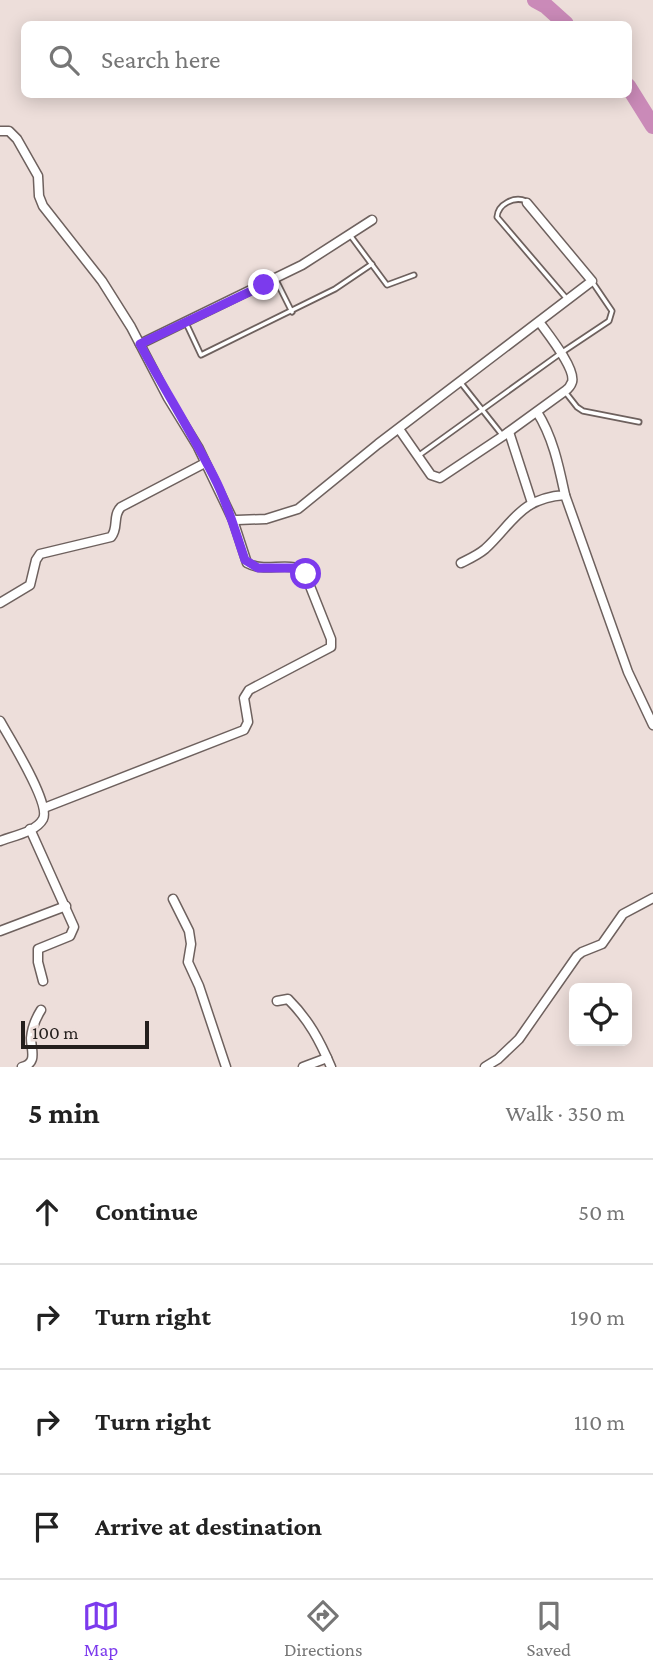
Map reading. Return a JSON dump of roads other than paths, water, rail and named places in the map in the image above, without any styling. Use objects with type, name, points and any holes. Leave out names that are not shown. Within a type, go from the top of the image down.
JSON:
[{"type":"street","points":[[0,131],[9,131],[17,139],[38,176],[39,195],[43,206],[103,281],[140,344],[233,520],[247,563],[258,568],[296,568],[304,571],[331,639],[331,647],[246,693],[243,702],[248,722],[244,730],[44,808]]},
{"type":"street","points":[[233,520],[266,519],[298,509],[592,281],[527,202]]},
{"type":"street","points":[[140,344],[275,279],[372,220]]},
{"type":"street","points":[[399,429],[431,475],[440,478],[565,391],[572,384],[573,378],[561,353],[540,323]]},
{"type":"street","points":[[537,412],[547,431],[565,495],[628,672],[653,725]]},
{"type":"street","points":[[506,434],[532,503]]},
{"type":"street","points":[[0,603],[30,585],[40,554],[111,537],[115,531],[115,514],[121,507],[205,463]]},
{"type":"street","points":[[461,563],[486,549],[516,515],[532,503],[565,495]]},
{"type":"street","points":[[0,721],[44,808],[43,819],[30,829],[0,841]]},
{"type":"street","points":[[30,829],[74,923],[72,933],[38,949],[37,962],[43,981]]},
{"type":"street","points":[[485,1067],[519,1039],[577,956],[599,947],[623,914],[653,898]]},
{"type":"street","points":[[173,899],[189,931],[191,944],[188,962],[199,986],[226,1067]]},
{"type":"street","points":[[0,931],[66,906]]},
{"type":"street","points":[[277,1001],[288,999],[304,1016],[320,1040],[331,1067]]},
{"type":"street","points":[[22,1067],[30,1064],[32,1059],[31,1037],[41,1010]]},
{"type":"street","points":[[303,1067],[327,1058]]},
{"type":"lane","points":[[527,202],[517,199],[509,201],[498,211],[497,217],[568,300]]},
{"type":"lane","points":[[350,235],[387,285],[414,275]]},
{"type":"lane","points":[[185,323],[201,355],[292,312],[335,289],[372,264]]},
{"type":"lane","points":[[275,279],[292,312]]},
{"type":"lane","points":[[418,456],[611,318],[610,308],[592,281]]},
{"type":"lane","points":[[461,383],[506,434]]},
{"type":"lane","points":[[565,391],[583,411],[639,422]]},
{"type":"waterway","points":[[535,0],[563,21]]},
{"type":"waterway","points":[[632,92],[653,126]]}]
